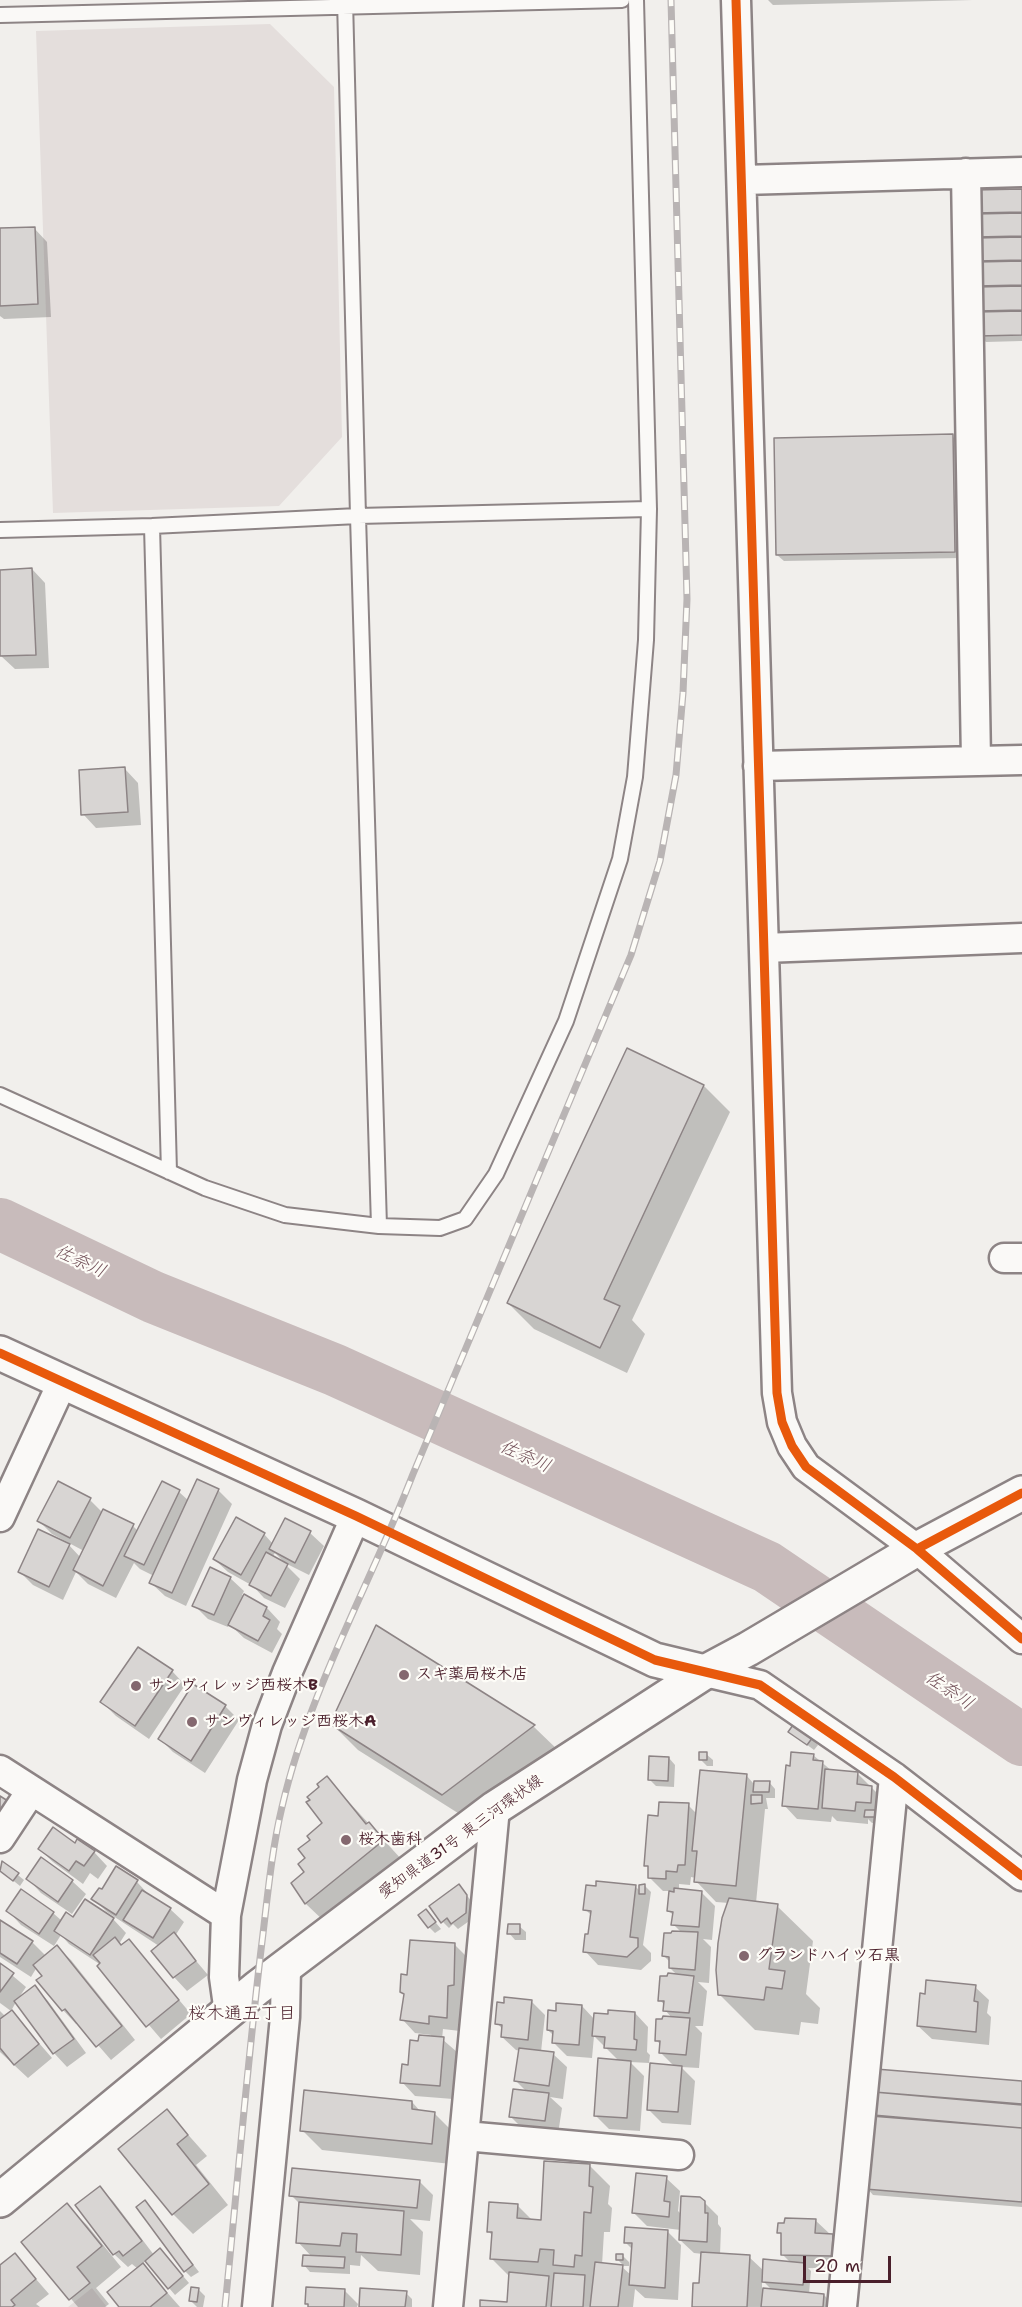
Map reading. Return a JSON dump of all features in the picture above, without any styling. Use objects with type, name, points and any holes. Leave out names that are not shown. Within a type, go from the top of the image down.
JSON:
[{"type":"main road","points":[[0,1353],[356,1516],[655,1660],[705,1672]]},
{"type":"main road","name":"愛知県道31号 東三河環状線","points":[[0,2200],[257,1988],[495,1808],[705,1672],[918,1549],[1022,1493]]},
{"type":"street","points":[[736,0],[777,1393],[782,1422],[792,1446],[807,1467],[918,1549],[1022,1639]]},
{"type":"street","points":[[743,180],[1022,172]]},
{"type":"street","points":[[966,173],[976,761]]},
{"type":"street","points":[[758,766],[1022,760]]},
{"type":"street","points":[[764,948],[1022,938]]},
{"type":"street","points":[[0,1517],[63,1381]]},
{"type":"street","points":[[229,2013],[224,1977],[226,1915],[238,1842],[267,1725],[287,1673],[356,1516]]},
{"type":"street","points":[[705,1672],[760,1684],[894,1777],[1022,1876]]},
{"type":"street","points":[[0,1770],[226,1915]]},
{"type":"street","points":[[842,2307],[894,1777]]},
{"type":"street","points":[[0,1838],[31,1791]]},
{"type":"street","points":[[448,2307],[495,1808]]},
{"type":"street","points":[[257,2307],[285,2017],[286,1967]]},
{"type":"street","points":[[465,2136],[679,2155]]},
{"type":"lane","points":[[0,15],[53,7],[622,0]]},
{"type":"lane","points":[[0,1095],[205,1188],[285,1215],[379,1226],[440,1228],[465,1219],[496,1174],[566,1021],[620,859],[635,777],[646,640],[649,509],[636,0]]},
{"type":"lane","points":[[346,3],[357,516],[379,1226]]},
{"type":"lane","points":[[0,530],[152,526],[357,516],[649,509]]},
{"type":"lane","points":[[152,526],[169,1172]]},
{"type":"shaded area","points":[[270,24],[334,87],[342,437],[279,506],[53,513],[36,31]]},
{"type":"shaded area","points":[[92,2288],[107,2307],[68,2307]]},
{"type":"building","points":[[1022,189],[1022,212],[975,213],[975,190]]},
{"type":"building","points":[[1022,213],[1022,236],[976,237],[975,214]]},
{"type":"building","points":[[35,227],[38,304],[0,306],[0,228]]},
{"type":"building","points":[[1022,237],[1022,260],[977,261],[976,238]]},
{"type":"building","points":[[1022,261],[1022,285],[977,286],[977,262]]},
{"type":"building","points":[[1022,286],[1022,310],[978,311],[977,287]]},
{"type":"building","points":[[1022,311],[1022,335],[978,336],[977,312]]},
{"type":"building","points":[[953,434],[955,552],[776,555],[774,438]]},
{"type":"building","points":[[32,568],[36,655],[0,656],[0,570]]},
{"type":"building","points":[[125,767],[128,812],[81,815],[79,770]]},
{"type":"building","points":[[627,1048],[704,1085],[604,1299],[620,1306],[600,1348],[507,1303]]},
{"type":"building","points":[[197,1479],[219,1489],[172,1593],[149,1583]]},
{"type":"building","points":[[58,1481],[91,1498],[70,1538],[37,1521]]},
{"type":"building","points":[[162,1481],[180,1490],[144,1565],[124,1556]]},
{"type":"building","points":[[103,1509],[134,1524],[103,1586],[73,1570]]},
{"type":"building","points":[[236,1517],[265,1533],[241,1575],[213,1559]]},
{"type":"building","points":[[285,1518],[311,1531],[295,1563],[269,1549]]},
{"type":"building","points":[[38,1529],[70,1544],[49,1587],[18,1572]]},
{"type":"building","points":[[266,1552],[288,1564],[271,1596],[249,1585]]},
{"type":"building","points":[[210,1567],[231,1577],[214,1615],[192,1606]]},
{"type":"building","points":[[244,1594],[267,1607],[263,1616],[270,1620],[258,1641],[228,1625]]},
{"type":"building","name":"スギ薬局桜木店","points":[[376,1625],[535,1725],[442,1795],[330,1724]]},
{"type":"building","name":"サンヴィレッジ西桜木B","points":[[138,1647],[173,1670],[135,1726],[100,1702]]},
{"type":"building","name":"サンヴィレッジ西桜木A","points":[[193,1684],[226,1705],[191,1761],[158,1739]]},
{"type":"building","points":[[793,1725],[813,1737],[807,1745],[788,1732]]},
{"type":"building","points":[[699,1752],[707,1752],[707,1760],[699,1760]]},
{"type":"building","points":[[791,1752],[814,1754],[813,1760],[823,1761],[818,1809],[782,1806],[786,1765],[790,1766]]},
{"type":"building","points":[[649,1756],[669,1757],[668,1781],[648,1780]]},
{"type":"building","points":[[825,1769],[858,1772],[857,1784],[872,1786],[871,1803],[856,1802],[855,1811],[822,1808]]},
{"type":"building","points":[[700,1770],[747,1774],[736,1886],[694,1882],[697,1851],[692,1851]]},
{"type":"building","name":"桜木歯科","points":[[327,1776],[366,1824],[369,1822],[384,1840],[305,1904],[291,1883],[304,1872],[298,1864],[305,1858],[298,1849],[310,1840],[307,1836],[322,1823],[306,1802],[310,1800],[307,1797]]},
{"type":"building","points":[[754,1781],[770,1781],[769,1792],[753,1792]]},
{"type":"building","points":[[751,1795],[762,1795],[762,1803],[751,1804]]},
{"type":"building","points":[[0,1796],[8,1801],[0,1813]]},
{"type":"building","points":[[659,1802],[689,1803],[685,1865],[678,1865],[677,1872],[666,1871],[666,1879],[648,1878],[648,1866],[644,1866],[648,1815],[658,1816]]},
{"type":"building","points":[[865,1810],[875,1810],[875,1817],[864,1817]]},
{"type":"building","points":[[53,1827],[75,1843],[77,1839],[95,1851],[84,1866],[76,1861],[69,1871],[38,1849]]},
{"type":"building","points":[[41,1857],[73,1880],[58,1902],[26,1879]]},
{"type":"building","points":[[2,1861],[19,1873],[13,1881],[0,1871]]},
{"type":"building","points":[[116,1866],[138,1880],[116,1915],[91,1899],[99,1888],[102,1889]]},
{"type":"building","points":[[596,1881],[636,1885],[630,1937],[638,1938],[638,1947],[627,1957],[583,1952],[591,1911],[583,1910],[586,1885],[596,1886]]},
{"type":"building","points":[[459,1884],[467,1895],[466,1913],[451,1924],[447,1918],[441,1923],[429,1906]]},
{"type":"building","points":[[645,1884],[645,1894],[639,1894],[639,1885]]},
{"type":"building","points":[[674,1888],[702,1891],[699,1927],[671,1925],[673,1912],[667,1911],[669,1891],[674,1892]]},
{"type":"building","points":[[21,1889],[54,1912],[39,1934],[6,1911]]},
{"type":"building","points":[[142,1890],[171,1908],[153,1938],[123,1920]]},
{"type":"building","name":"グランドハイツ石黒","points":[[729,1898],[778,1904],[769,1969],[785,1971],[782,1989],[766,1987],[764,2000],[718,1995],[716,1970],[718,1943],[722,1918]]},
{"type":"building","points":[[85,1899],[114,1918],[90,1955],[54,1931],[66,1912],[73,1917]]},
{"type":"building","points":[[426,1909],[436,1922],[428,1928],[418,1915]]},
{"type":"building","points":[[0,1920],[33,1941],[17,1964],[0,1953]]},
{"type":"building","points":[[508,1924],[520,1924],[520,1934],[507,1934]]},
{"type":"building","points":[[174,1932],[196,1961],[173,1978],[151,1951]]},
{"type":"building","points":[[698,1932],[695,1970],[669,1968],[669,1957],[662,1956],[664,1933]]},
{"type":"building","points":[[115,1937],[121,1945],[129,1939],[179,2000],[146,2027],[97,1966],[100,1963],[93,1955]]},
{"type":"building","points":[[410,1940],[455,1943],[454,1985],[448,1986],[447,2018],[429,2016],[429,2024],[400,2020],[404,1994],[400,1992],[401,1974],[407,1975]]},
{"type":"building","points":[[57,1945],[122,2026],[96,2047],[65,2009],[62,2011],[36,1980],[42,1976],[33,1965]]},
{"type":"building","points":[[0,1963],[14,1973],[0,1992]]},
{"type":"building","points":[[668,1973],[694,1976],[689,2013],[663,2011],[664,2001],[658,2001],[660,1976],[667,1976]]},
{"type":"building","points":[[926,1980],[976,1985],[974,2001],[978,2002],[976,2032],[917,2026],[920,1993],[925,1994]]},
{"type":"building","points":[[35,1985],[74,2039],[53,2054],[14,2001]]},
{"type":"building","points":[[504,1997],[532,2000],[528,2040],[501,2037],[502,2025],[495,2024],[497,2002],[504,2003]]},
{"type":"building","points":[[556,2003],[582,2005],[579,2045],[552,2043],[553,2031],[547,2030],[548,2010],[556,2011]]},
{"type":"building","points":[[12,2010],[39,2044],[14,2065],[0,2048],[0,2019]]},
{"type":"building","points":[[608,2010],[635,2012],[636,2050],[604,2048],[605,2037],[592,2036],[594,2013],[608,2014]]},
{"type":"building","points":[[663,2016],[690,2018],[686,2055],[659,2053],[660,2041],[655,2041],[656,2019],[662,2019]]},
{"type":"building","points":[[419,2035],[444,2037],[440,2086],[400,2083],[402,2064],[408,2065],[410,2040],[418,2041]]},
{"type":"building","points":[[519,2048],[554,2052],[549,2086],[514,2081]]},
{"type":"building","points":[[598,2058],[631,2061],[627,2118],[594,2116]]},
{"type":"building","points":[[650,2063],[682,2066],[678,2112],[647,2110]]},
{"type":"building","points":[[876,2069],[1022,2081],[1022,2104],[874,2092]]},
{"type":"building","points":[[513,2089],[549,2093],[545,2121],[509,2117]]},
{"type":"building","points":[[304,2090],[412,2101],[412,2109],[435,2112],[432,2144],[300,2131]]},
{"type":"building","points":[[874,2092],[1022,2105],[1022,2128],[873,2115]]},
{"type":"building","points":[[167,2109],[188,2135],[177,2144],[209,2184],[172,2215],[118,2149]]},
{"type":"building","points":[[871,2116],[1022,2128],[1022,2202],[865,2189]]},
{"type":"building","points":[[544,2161],[590,2164],[589,2186],[593,2187],[591,2213],[584,2212],[582,2256],[575,2255],[574,2267],[553,2265],[554,2250],[540,2249],[538,2262],[490,2259],[492,2232],[487,2232],[489,2202],[518,2204],[517,2218],[541,2220]]},
{"type":"building","points":[[292,2168],[420,2180],[417,2208],[289,2196]]},
{"type":"building","points":[[636,2173],[667,2176],[664,2201],[670,2202],[669,2217],[632,2213]]},
{"type":"building","points":[[100,2186],[142,2241],[123,2256],[119,2251],[113,2255],[75,2205]]},
{"type":"building","points":[[681,2196],[700,2197],[705,2201],[705,2213],[708,2213],[707,2242],[679,2240]]},
{"type":"building","points":[[145,2200],[193,2265],[184,2272],[136,2207]]},
{"type":"building","points":[[299,2202],[404,2211],[401,2255],[356,2252],[357,2234],[342,2233],[340,2246],[296,2243]]},
{"type":"building","points":[[67,2203],[102,2246],[77,2267],[90,2283],[69,2300],[21,2242]]},
{"type":"building","points":[[785,2218],[816,2219],[815,2233],[833,2234],[832,2256],[781,2255],[781,2233],[777,2233],[778,2223],[784,2223]]},
{"type":"building","points":[[625,2227],[668,2230],[665,2288],[629,2285],[632,2243],[624,2243]]},
{"type":"building","points":[[160,2248],[183,2276],[168,2289],[145,2261]]},
{"type":"building","points":[[701,2252],[750,2255],[747,2307],[692,2307],[693,2283],[699,2283]]},
{"type":"building","points":[[15,2253],[36,2279],[11,2300],[15,2305],[0,2307],[0,2265]]},
{"type":"building","points":[[616,2254],[623,2254],[623,2260],[616,2260]]},
{"type":"building","points":[[303,2255],[345,2257],[344,2268],[302,2266]]},
{"type":"building","points":[[763,2259],[805,2263],[803,2285],[762,2282]]},
{"type":"building","points":[[595,2262],[623,2265],[618,2307],[590,2307]]},
{"type":"building","points":[[143,2263],[167,2293],[150,2307],[119,2307],[107,2292]]},
{"type":"building","points":[[509,2272],[549,2276],[546,2307],[480,2307],[480,2300],[507,2302]]},
{"type":"building","points":[[554,2273],[585,2275],[583,2307],[551,2307]]},
{"type":"building","points":[[191,2287],[199,2288],[197,2302],[189,2301]]},
{"type":"building","points":[[306,2287],[345,2289],[344,2307],[308,2307],[308,2304],[305,2304]]},
{"type":"building","points":[[360,2288],[407,2291],[405,2307],[359,2307]]},
{"type":"building","points":[[763,2288],[824,2294],[823,2307],[761,2307]]},
{"type":"waterway","name":"佐奈川","points":[[0,1224],[153,1297],[335,1370],[767,1567],[1022,1740]]},
{"type":"railway","points":[[225,2307],[251,2039],[270,1878],[278,1824],[294,1764],[324,1679],[396,1515],[631,955],[660,861],[676,775],[683,693],[687,599],[671,0]]},
{"type":"cycle path","points":[[736,0],[777,1393],[782,1422],[792,1446],[806,1467],[917,1549],[1022,1639]]},
{"type":"cycle path","points":[[0,1353],[356,1516],[655,1660],[760,1685],[894,1777],[1022,1876]]},
{"type":"cycle path","points":[[917,1549],[1022,1493]]},
{"type":"place","name":"スギ薬局桜木店","points":[[404,1675]]},
{"type":"place","name":"サンヴィレッジ西桜木B","points":[[136,1686]]},
{"type":"place","name":"サンヴィレッジ西桜木A","points":[[192,1722]]},
{"type":"place","name":"桜木歯科","points":[[346,1840]]},
{"type":"place","name":"グランドハイツ石黒","points":[[744,1956]]},
{"type":"district","name":"桜木通五丁目","points":[[242,2014]]}]
